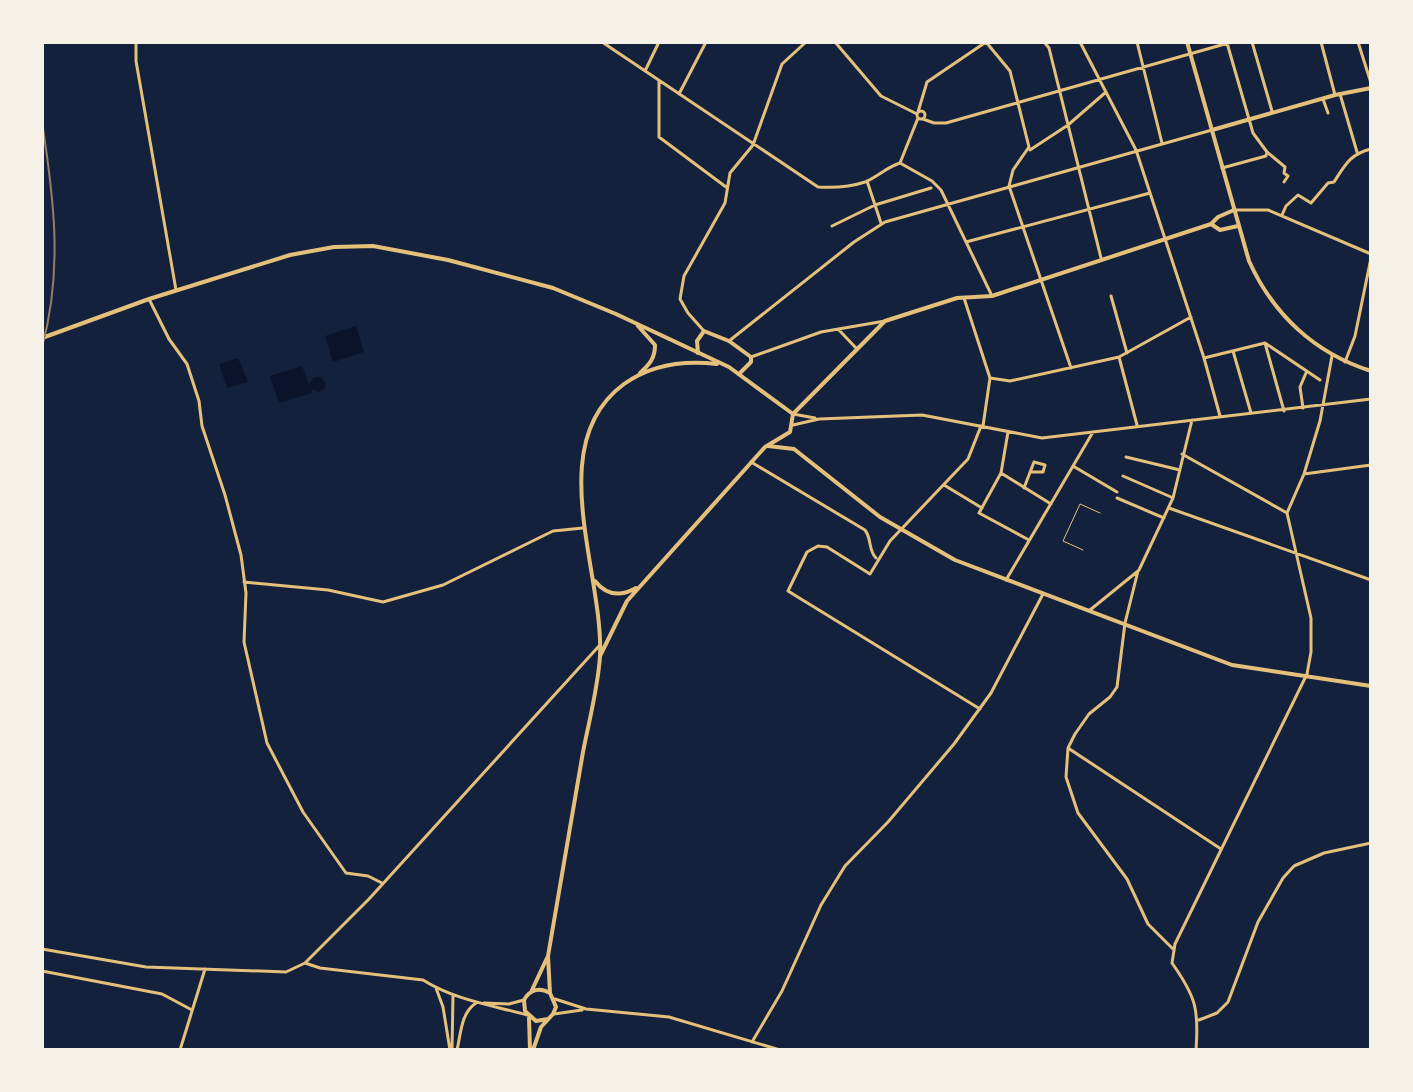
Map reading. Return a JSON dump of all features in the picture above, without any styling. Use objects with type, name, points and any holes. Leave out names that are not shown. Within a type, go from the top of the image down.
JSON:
[{"type":"main road","points":[[1187,42],[1238,226],[1256,277],[1295,329],[1332,356],[1371,371]]},
{"type":"main road","points":[[1212,130],[1371,86]]},
{"type":"main road","points":[[1234,210],[1211,224],[1043,280],[992,296],[964,298],[885,321],[793,414],[790,442],[794,449],[880,517],[955,560],[1232,665],[1371,686]]},
{"type":"main road","points":[[1211,224],[1220,230],[1238,226]]},
{"type":"main road","points":[[42,338],[149,299],[290,255],[334,247],[373,246],[448,260],[553,288],[723,365],[793,414]]},
{"type":"main road","points":[[600,656],[581,455],[587,432],[598,411],[618,389],[650,363],[655,354],[655,345],[633,322]]},
{"type":"main road","points":[[698,353],[697,341],[704,331],[729,341],[751,357],[751,362],[739,375]]},
{"type":"main road","points":[[637,375],[674,363],[723,365]]},
{"type":"main road","points":[[550,993],[548,956],[600,656],[617,618],[639,587],[765,447],[790,432]]},
{"type":"main road","points":[[765,447],[794,449]]},
{"type":"main road","points":[[593,579],[605,592],[614,594],[639,587]]},
{"type":"main road","points":[[532,1050],[524,1000],[532,991],[548,956]]},
{"type":"main road","points":[[532,991],[539,989],[550,993],[555,999],[553,1014],[541,1027],[532,1050]]},
{"type":"main road","points":[[528,1016],[540,1021],[548,1019]]},
{"type":"street","points":[[136,42],[136,61],[176,290]]},
{"type":"street","points":[[602,42],[818,187],[840,187],[867,181],[900,163],[932,181],[941,190],[992,296]]},
{"type":"street","points":[[645,71],[659,42]]},
{"type":"street","points":[[679,94],[706,42]]},
{"type":"street","points":[[704,331],[680,299],[684,276],[725,203],[730,173],[753,145],[782,64],[806,42]]},
{"type":"street","points":[[835,42],[881,96],[934,123],[946,123],[1017,104],[1229,43],[1256,139],[1285,167],[1284,173],[1288,176],[1284,182]]},
{"type":"street","points":[[900,163],[919,116],[927,82],[986,42],[1010,71],[1029,147],[1027,152]]},
{"type":"street","points":[[1044,42],[1049,48],[1101,260]]},
{"type":"street","points":[[1080,42],[1136,150],[1204,358],[1220,417]]},
{"type":"street","points":[[1137,42],[1162,143]]},
{"type":"street","points":[[1252,42],[1272,112]]},
{"type":"street","points":[[1321,42],[1357,153]]},
{"type":"street","points":[[1358,42],[1371,86]]},
{"type":"street","points":[[659,81],[659,137],[726,187]]},
{"type":"street","points":[[1071,368],[1009,186],[1013,170],[1027,152],[1068,125],[1106,92]]},
{"type":"street","points":[[1323,99],[1328,113]]},
{"type":"street","points":[[729,341],[881,224],[1212,130]]},
{"type":"street","points":[[1282,215],[1286,206],[1298,195],[1311,203],[1328,183],[1334,182],[1346,162],[1357,153],[1371,149]]},
{"type":"street","points":[[1222,168],[1266,156],[1267,152]]},
{"type":"street","points":[[867,181],[881,224]]},
{"type":"street","points":[[832,226],[875,205],[931,188]]},
{"type":"street","points":[[966,242],[1150,193]]},
{"type":"street","points":[[1234,210],[1258,208],[1282,215],[1371,256],[1355,336],[1345,362]]},
{"type":"street","points":[[1111,296],[1127,353]]},
{"type":"street","points":[[964,298],[990,378],[982,427],[968,459],[890,541],[870,574],[827,547],[818,546],[807,552],[788,591],[980,709]]},
{"type":"street","points":[[149,299],[169,339],[187,364],[194,382],[202,426],[241,555],[244,642],[267,743],[303,812],[346,873],[368,876],[383,884]]},
{"type":"street","points":[[990,378],[1010,381],[1119,357],[1191,317]]},
{"type":"street","points":[[751,357],[821,332],[885,321]]},
{"type":"street","points":[[838,329],[856,348]]},
{"type":"street","points":[[1204,358],[1265,343],[1320,380]]},
{"type":"street","points":[[1265,343],[1284,411]]},
{"type":"street","points":[[1233,351],[1251,414]]},
{"type":"street","points":[[1196,1050],[1198,1021],[1189,988],[1172,963],[1174,950],[1307,674],[1311,652],[1311,618],[1287,513],[1304,474],[1325,403],[1332,356]]},
{"type":"street","points":[[1119,357],[1137,425]]},
{"type":"street","points":[[1303,408],[1300,387],[1307,371]]},
{"type":"street","points":[[792,426],[819,419],[922,415],[1042,438],[1284,411],[1325,403],[1371,399],[1371,405]]},
{"type":"street","points":[[793,414],[819,419]]},
{"type":"street","points":[[1174,950],[1148,924],[1127,879],[1078,813],[1066,777],[1068,748],[1081,724],[1117,687],[1125,623],[1138,571],[1173,498],[1192,420]]},
{"type":"street","points":[[1008,432],[1001,473],[979,513],[1029,540]]},
{"type":"street","points":[[1006,580],[1093,432]]},
{"type":"street","points":[[1182,454],[1287,513]]},
{"type":"street","points":[[1126,457],[1180,470]]},
{"type":"street","points":[[751,462],[865,530],[871,537],[872,552],[878,559]]},
{"type":"street","points":[[1304,474],[1371,465]]},
{"type":"street","points":[[1073,466],[1117,495],[1164,518]]},
{"type":"street","points":[[1024,488],[1030,472]]},
{"type":"street","points":[[1001,473],[1051,504]]},
{"type":"street","points":[[1123,476],[1173,498]]},
{"type":"street","points":[[944,485],[982,508]]},
{"type":"street","points":[[1169,508],[1371,580]]},
{"type":"street","points":[[244,582],[328,590],[383,602],[443,585],[553,531],[587,528]]},
{"type":"street","points":[[1090,610],[1138,571]]},
{"type":"street","points":[[752,1042],[782,991],[821,905],[845,866],[888,822],[980,709],[1043,594]]},
{"type":"street","points":[[42,949],[146,967],[286,972],[305,963],[383,884],[599,646]]},
{"type":"street","points":[[1068,748],[1221,849]]},
{"type":"street","points":[[1198,1021],[1217,1013],[1228,1002],[1258,922],[1283,878],[1294,866],[1324,853],[1371,843]]},
{"type":"street","points":[[305,963],[320,968],[423,980],[476,1003],[528,1016]]},
{"type":"street","points":[[180,1050],[205,969]]},
{"type":"street","points":[[42,971],[162,994],[192,1010]]},
{"type":"street","points":[[436,988],[453,1050]]},
{"type":"street","points":[[453,995],[453,1050]]},
{"type":"street","points":[[555,999],[586,1009]]},
{"type":"street","points":[[453,1050],[469,1007],[476,1003],[509,1004],[524,1000]]},
{"type":"street","points":[[553,1014],[586,1009],[669,1017],[780,1050]]},
{"type":"lane","points":[[1083,550],[1063,541],[1080,504],[1100,513]]},
{"type":"water","points":[[356,326],[364,352],[333,362],[325,336]]},
{"type":"water","points":[[238,358],[248,382],[227,388],[219,364]]},
{"type":"water","points":[[302,366],[309,384],[314,377],[321,377],[325,388],[319,392],[311,389],[312,393],[279,403],[270,376]]},
{"type":"railway","points":[[42,122],[54,235],[53,291],[42,347]]}]
